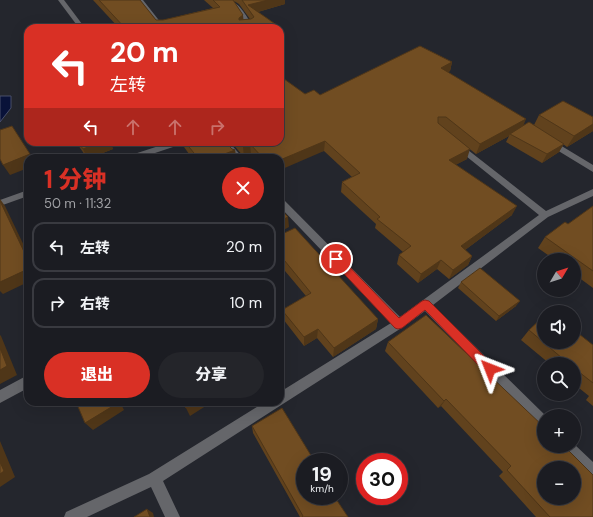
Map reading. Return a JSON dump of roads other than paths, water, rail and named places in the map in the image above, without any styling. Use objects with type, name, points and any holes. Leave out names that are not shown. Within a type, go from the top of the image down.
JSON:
[{"type":"street","points":[[61,0],[79,24]]},
{"type":"street","points":[[140,0],[159,24]]},
{"type":"street","points":[[228,0],[237,7],[249,24]]},
{"type":"street","points":[[541,136],[593,169]]},
{"type":"street","points":[[451,139],[545,215]]},
{"type":"street","points":[[143,154],[167,146]]},
{"type":"street","points":[[228,146],[235,154]]},
{"type":"street","points":[[284,396],[398,324],[545,215],[593,192]]},
{"type":"street","points":[[0,203],[24,194]]},
{"type":"street","points":[[284,206],[301,227],[398,324]]},
{"type":"street","points":[[425,304],[537,416]]},
{"type":"street","points":[[0,397],[24,383]]},
{"type":"street","points":[[71,517],[154,479],[270,406]]},
{"type":"street","points":[[574,453],[593,472]]},
{"type":"street","points":[[154,479],[173,517]]}]
